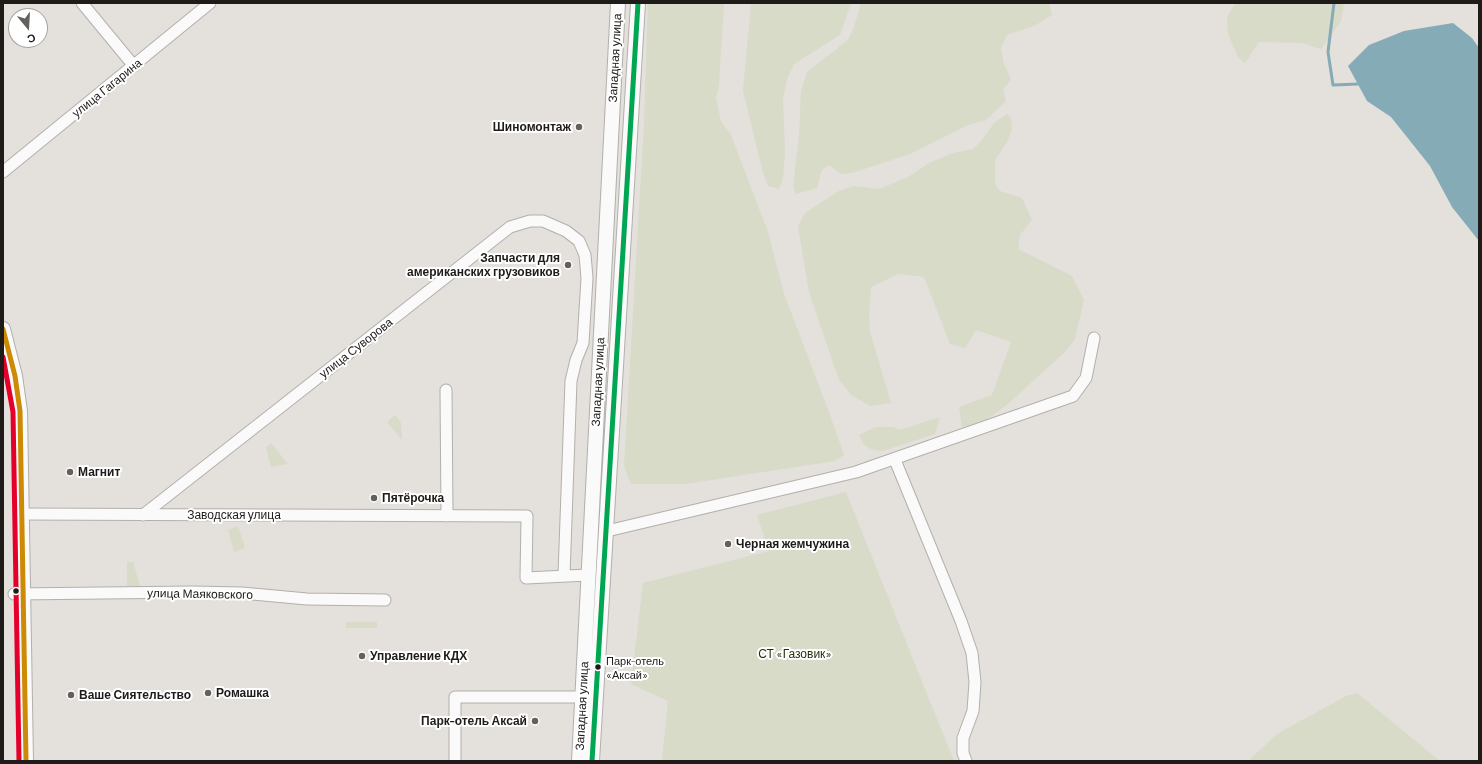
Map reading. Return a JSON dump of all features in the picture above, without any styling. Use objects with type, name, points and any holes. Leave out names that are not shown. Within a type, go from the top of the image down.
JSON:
[{"type":"main road","name":"Западная улица","points":[[579,761],[618,3]]},
{"type":"main road","name":"Западная улица","points":[[592,761],[638,3]]},
{"type":"main road","points":[[3,329],[15,376],[20,411],[21,514],[18,594],[18,761]]},
{"type":"main road","points":[[3,366],[10,409],[26,761]]},
{"type":"street","points":[[82,3],[134,66]]},
{"type":"street","name":"улица Гагарина","points":[[3,172],[210,3]]},
{"type":"street","name":"улица Суворова","points":[[143,514],[510,226],[530,221],[543,221],[566,231],[579,241]]},
{"type":"street","name":"Западная улица","points":[[564,575],[571,382],[576,360],[583,343],[587,278],[585,255],[579,241]]},
{"type":"street","points":[[607,531],[856,472],[895,460],[1073,396],[1086,378],[1094,338]]},
{"type":"street","points":[[446,390],[447,516]]},
{"type":"street","points":[[895,460],[961,621],[972,653],[975,682],[973,711],[963,738],[963,753],[966,761]]},
{"type":"street","name":"Заводская улица","points":[[21,514],[527,516],[526,578],[588,575]]},
{"type":"street","name":"улица Маяковского","points":[[18,594],[199,592],[242,593],[307,599],[385,600]]},
{"type":"street","points":[[455,761],[455,697],[582,697]]},
{"type":"green space","points":[[648,3],[724,3],[719,85],[716,98],[721,121],[731,135],[768,232],[784,294],[844,455],[835,461],[685,484],[631,484],[628,477],[624,466],[644,123]]},
{"type":"green space","points":[[751,3],[851,3],[840,35],[794,64],[787,79],[783,99],[785,151],[783,178],[779,189],[768,186],[763,173],[743,91]]},
{"type":"green space","points":[[861,3],[1049,3],[1052,15],[1036,25],[1007,35],[1001,48],[1004,64],[1011,79],[1003,90],[1006,101],[986,120],[968,125],[910,154],[852,173],[841,174],[829,165],[822,170],[817,188],[796,194],[793,187],[799,135],[801,91],[807,72],[848,40],[854,27]]},
{"type":"green space","points":[[1235,3],[1344,3],[1341,21],[1321,49],[1302,43],[1259,42],[1245,63],[1238,57],[1228,34],[1227,18]]},
{"type":"green space","points":[[1007,114],[1011,117],[1012,130],[1007,142],[995,160],[995,184],[1000,191],[1022,198],[1032,220],[1020,235],[1018,249],[1072,276],[1084,300],[1075,339],[1066,351],[1009,403],[985,421],[962,427],[959,407],[992,395],[1011,342],[976,330],[965,348],[950,344],[924,277],[898,274],[871,287],[869,316],[870,332],[891,403],[870,406],[851,395],[839,379],[809,292],[798,226],[805,213],[839,191],[853,186],[879,189],[908,177],[929,163],[953,153],[973,149],[982,140],[994,123]]},
{"type":"green space","points":[[395,415],[401,423],[402,440],[387,422]]},
{"type":"green space","points":[[940,417],[935,434],[883,451],[871,449],[864,445],[859,435],[875,427],[893,427],[900,430]]},
{"type":"green space","points":[[271,443],[288,464],[271,467],[266,447]]},
{"type":"green space","name":"СТ «Газовик»","points":[[846,492],[954,761],[662,761],[668,701],[631,684],[643,583],[769,551],[757,515]]},
{"type":"green space","points":[[238,526],[245,548],[234,552],[228,530]]},
{"type":"green space","points":[[127,562],[133,562],[140,586],[127,586]]},
{"type":"green space","points":[[346,622],[377,622],[377,628],[346,628]]},
{"type":"green space","points":[[1357,693],[1440,761],[1248,761],[1277,734],[1346,696]]},
{"type":"water","points":[[1453,23],[1472,38],[1479,48],[1479,241],[1452,207],[1430,166],[1391,117],[1367,101],[1348,66],[1369,45],[1404,31]]},
{"type":"waterway","points":[[1334,3],[1328,52],[1333,85],[1358,84]]},
{"type":"transit line","points":[[592,761],[638,3]]},
{"type":"transit line","points":[[3,329],[15,376],[20,411],[26,761]]},
{"type":"transit line","points":[[3,357],[13,412],[19,761]]},
{"type":"place","name":"Шиномонтаж","points":[[579,127]]},
{"type":"place","name":"Запчасти для американских грузовиков","points":[[568,265]]},
{"type":"place","name":"Магнит","points":[[70,472]]},
{"type":"place","name":"Пятёрочка","points":[[374,498]]},
{"type":"place","name":"Черная жемчужина","points":[[728,544]]},
{"type":"place","name":"Управление КДХ","points":[[362,656]]},
{"type":"place","name":"Парк-отель «Аксай»","points":[[598,667]]},
{"type":"place","name":"Ромашка","points":[[208,693]]},
{"type":"place","name":"Ваше Сиятельство","points":[[71,695]]},
{"type":"place","name":"Парк-отель Аксай","points":[[535,721]]}]
